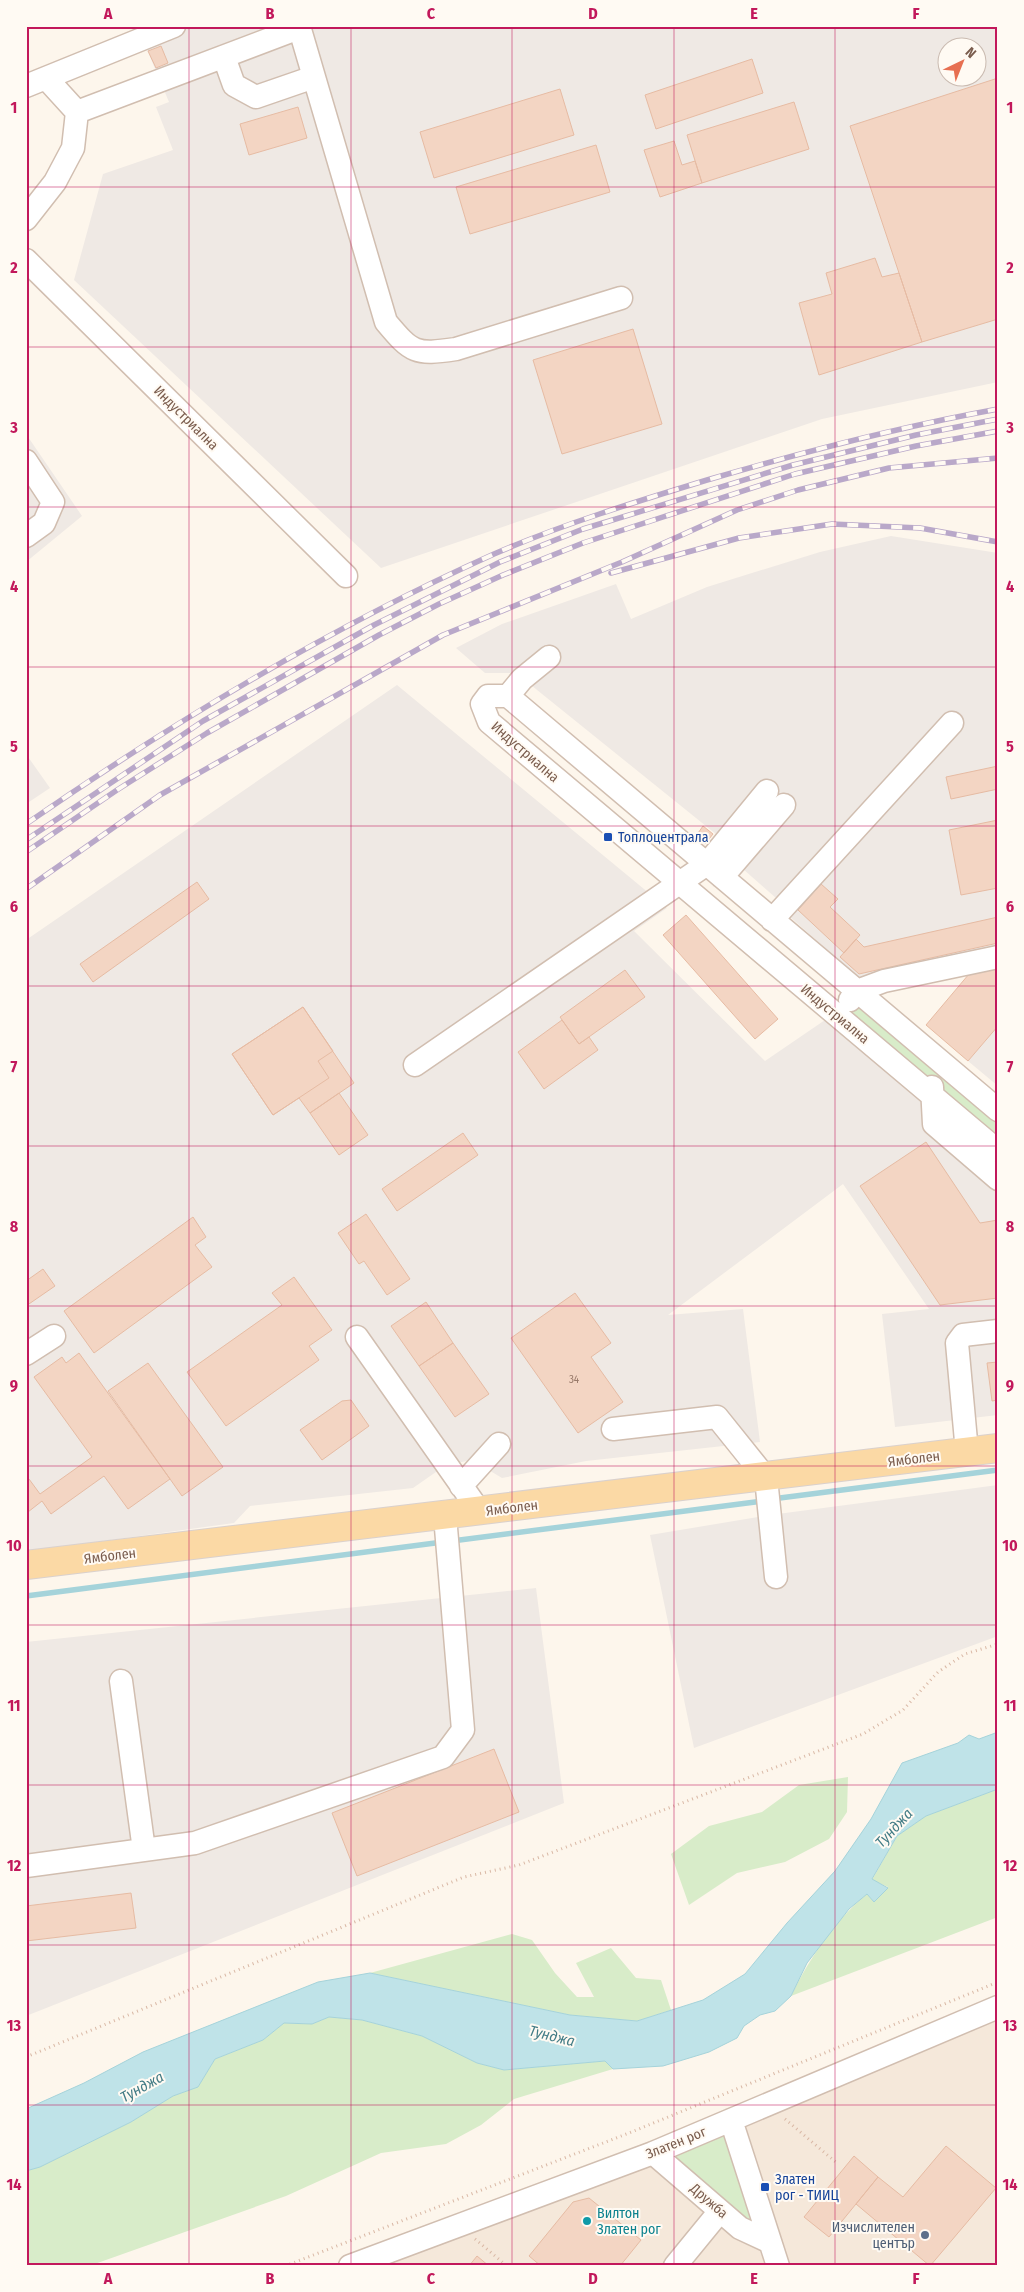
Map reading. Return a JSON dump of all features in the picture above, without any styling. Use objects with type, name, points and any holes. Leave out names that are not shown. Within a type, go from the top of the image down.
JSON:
[{"type":"main road","name":"Ямболен","points":[[26,1565],[766,1478],[998,1448]]},
{"type":"street","points":[[36,82],[174,26]]},
{"type":"street","points":[[77,112],[299,27],[386,322],[405,346],[428,353],[456,349],[621,298]]},
{"type":"street","points":[[224,57],[234,85],[256,97],[314,77]]},
{"type":"street","points":[[36,82],[77,112]]},
{"type":"street","points":[[26,219],[55,182],[73,148],[77,112]]},
{"type":"street","name":"Индустриална","points":[[28,266],[346,576]]},
{"type":"street","points":[[26,461],[53,502],[44,523],[26,536]]},
{"type":"street","points":[[549,657],[522,679],[508,696],[998,1110]]},
{"type":"street","name":"Индустриална","points":[[508,696],[488,696],[482,704],[489,722],[998,1151]]},
{"type":"street","points":[[772,920],[952,723]]},
{"type":"street","points":[[415,1065],[680,883],[714,871],[775,798]]},
{"type":"street","points":[[837,1016],[857,991],[884,980],[998,957]]},
{"type":"street","points":[[930,1053],[934,1124],[998,1179]]},
{"type":"street","points":[[967,1452],[957,1343],[963,1335],[998,1331]]},
{"type":"street","points":[[26,1354],[54,1336]]},
{"type":"street","points":[[356,1337],[480,1512]]},
{"type":"street","points":[[613,1429],[717,1417],[766,1478],[776,1577]]},
{"type":"street","points":[[461,1486],[499,1444]]},
{"type":"street","points":[[26,1866],[195,1843],[443,1757],[463,1730],[445,1516]]},
{"type":"street","points":[[121,1681],[144,1850]]},
{"type":"street","name":"Златен рог","points":[[350,2266],[653,2153],[998,2008]]},
{"type":"street","points":[[731,2120],[778,2266]]},
{"type":"street","name":"Дружба","points":[[653,2153],[740,2228],[770,2242]]},
{"type":"street","points":[[674,2266],[720,2211]]},
{"type":"path","points":[[26,2056],[464,1877],[519,1865],[863,1734],[903,1710],[938,1672],[965,1654],[998,1644]]},
{"type":"path","points":[[286,2266],[629,2133],[998,1982]]},
{"type":"path","points":[[769,2104],[838,2164]]},
{"type":"path","points":[[459,2225],[507,2266]]},
{"type":"shaded area","points":[[137,26],[998,26],[998,382],[822,419],[381,568],[74,280],[103,174],[173,150],[156,107],[169,102]]},
{"type":"shaded area","points":[[26,434],[82,516],[26,562]]},
{"type":"shaded area","points":[[891,536],[998,553],[998,948],[860,979],[788,915],[910,783],[894,769],[776,898],[726,854],[732,847],[516,673],[485,673],[456,648],[502,624],[616,584],[631,619],[707,587],[820,552]]},
{"type":"shaded area","points":[[397,685],[667,908],[634,931],[765,1061],[825,1020],[998,1165],[998,1415],[895,1427],[882,1314],[929,1309],[843,1184],[668,1315],[743,1309],[760,1442],[586,1461],[502,1478],[472,1460],[446,1465],[413,1488],[250,1506],[234,1523],[30,1551],[29,1529],[26,1529],[26,940]]},
{"type":"shaded area","points":[[26,754],[50,788],[26,804]]},
{"type":"shaded area","points":[[998,1026],[998,1086],[968,1061]]},
{"type":"shaded area","points":[[998,1485],[998,1636],[694,1748],[650,1535],[770,1515]]},
{"type":"shaded area","points":[[536,1588],[564,1803],[26,2016],[26,1642]]},
{"type":"shaded area","points":[[998,2007],[998,2266],[350,2266]]},
{"type":"green space","points":[[857,991],[998,1110],[998,1151],[837,1016]]},
{"type":"green space","points":[[848,1777],[847,1812],[829,1839],[785,1862],[737,1873],[689,1905],[671,1854],[709,1826],[762,1812],[799,1785]]},
{"type":"green space","points":[[998,1789],[998,1917],[791,1996],[806,1968],[833,1928],[867,1894],[874,1902],[888,1887],[872,1880],[897,1836],[926,1816]]},
{"type":"green space","points":[[512,1934],[532,1940],[555,1973],[577,1997],[594,1997],[576,1963],[611,1948],[636,1978],[661,1980],[671,2010],[637,2021],[570,2015],[370,1973]]},
{"type":"green space","points":[[329,2017],[362,2020],[422,2036],[477,2063],[504,2070],[605,2061],[613,2069],[514,2099],[481,2125],[446,2144],[381,2153],[286,2196],[89,2266],[26,2266],[26,2171],[40,2167],[131,2122],[173,2096],[198,2087],[215,2059],[263,2040],[284,2023],[312,2024]]},
{"type":"green space","points":[[731,2120],[770,2242],[653,2153]]},
{"type":"water","name":"Тунджа","points":[[998,1732],[998,1789],[926,1816],[897,1836],[872,1879],[888,1888],[874,1902],[867,1894],[849,1909],[807,1963],[791,1996],[775,2011],[760,2015],[744,2026],[737,2038],[709,2052],[663,2066],[613,2069],[605,2061],[504,2070],[477,2063],[422,2036],[362,2020],[329,2017],[312,2024],[284,2023],[263,2040],[215,2059],[198,2087],[173,2096],[131,2122],[40,2167],[26,2171],[26,2109],[84,2083],[143,2052],[318,1982],[370,1973],[570,2015],[637,2021],[703,2000],[745,1974],[787,1923],[835,1871],[871,1819],[902,1763],[958,1743],[969,1735],[979,1739]]},
{"type":"building","points":[[161,46],[168,63],[156,68],[148,51]]},
{"type":"building","points":[[752,59],[763,93],[656,129],[645,95]]},
{"type":"building","points":[[998,78],[998,319],[922,342],[850,126],[967,88],[986,88],[986,82]]},
{"type":"building","points":[[560,89],[574,135],[434,178],[420,132]]},
{"type":"building","points":[[794,102],[809,149],[702,183],[687,135]]},
{"type":"building","points":[[298,107],[307,138],[249,155],[240,124]]},
{"type":"building","points":[[674,141],[682,165],[695,161],[702,183],[660,197],[644,150]]},
{"type":"building","points":[[596,145],[610,192],[470,234],[456,187]]},
{"type":"building","points":[[875,258],[882,277],[899,273],[922,342],[819,375],[799,303],[832,294],[826,273]]},
{"type":"building","points":[[633,329],[662,424],[562,454],[533,360]]},
{"type":"building","points":[[998,766],[998,789],[951,799],[946,777]]},
{"type":"building","points":[[998,820],[998,888],[961,895],[949,830]]},
{"type":"building","points":[[703,826],[713,834],[705,844],[696,836]]},
{"type":"building","points":[[197,882],[209,899],[93,982],[80,964]]},
{"type":"building","points":[[821,884],[838,899],[830,907],[860,935],[844,953],[798,910]]},
{"type":"building","points":[[686,915],[778,1019],[755,1039],[663,935]]},
{"type":"building","points":[[998,917],[998,943],[859,974],[840,957],[856,939],[864,947]]},
{"type":"building","points":[[998,968],[998,1026],[968,1061],[926,1025],[969,974]]},
{"type":"building","points":[[625,970],[645,997],[579,1044],[560,1017]]},
{"type":"building","points":[[303,1007],[354,1083],[310,1113],[299,1098],[273,1115],[232,1054]]},
{"type":"building","points":[[303,1007],[333,1051],[318,1061],[329,1078],[273,1115],[232,1054]]},
{"type":"building","points":[[562,1020],[579,1044],[589,1037],[598,1050],[544,1089],[518,1052]]},
{"type":"building","points":[[339,1093],[368,1135],[339,1155],[310,1113]]},
{"type":"building","points":[[463,1133],[478,1155],[397,1211],[382,1189]]},
{"type":"building","points":[[926,1142],[980,1223],[998,1220],[998,1298],[940,1305],[860,1186]]},
{"type":"building","points":[[366,1214],[410,1279],[387,1295],[364,1261],[359,1264],[338,1233]]},
{"type":"building","points":[[193,1217],[206,1237],[195,1245],[212,1267],[94,1353],[64,1311]]},
{"type":"building","points":[[43,1269],[55,1286],[26,1306],[26,1281]]},
{"type":"building","points":[[294,1277],[332,1330],[309,1346],[319,1360],[226,1426],[187,1372],[282,1305],[272,1293]]},
{"type":"building","points":[[575,1293],[611,1343],[591,1357],[623,1402],[578,1433],[511,1338]]},
{"type":"building","points":[[426,1302],[453,1343],[419,1366],[391,1326]]},
{"type":"building","points":[[453,1343],[489,1394],[455,1417],[419,1366]]},
{"type":"building","points":[[79,1353],[170,1479],[128,1509],[104,1476],[51,1514],[42,1501],[28,1512],[26,1481],[29,1479],[40,1494],[92,1457],[34,1377],[62,1357],[66,1363]]},
{"type":"building","points":[[998,1362],[998,1400],[992,1401],[987,1363]]},
{"type":"building","points":[[148,1363],[223,1467],[182,1496],[108,1391]]},
{"type":"building","points":[[351,1400],[369,1426],[322,1460],[300,1430],[342,1401]]},
{"type":"building","points":[[494,1749],[519,1812],[357,1876],[332,1813]]},
{"type":"building","points":[[131,1893],[136,1928],[26,1941],[26,1906]]},
{"type":"building","name":"Изчислителен център","points":[[946,2146],[996,2188],[930,2266],[856,2204],[878,2177],[903,2197]]},
{"type":"building","points":[[854,2156],[878,2177],[829,2237],[804,2217]]},
{"type":"building","name":"Вилтон Златен рог","points":[[589,2198],[641,2240],[620,2266],[541,2266],[529,2256],[573,2202]]},
{"type":"building","points":[[477,2256],[489,2266],[469,2266]]},
{"type":"waterway","points":[[772,1499],[998,1470]]},
{"type":"waterway","points":[[452,1541],[763,1501]]},
{"type":"waterway","points":[[26,1596],[443,1542]]},
{"type":"railway","points":[[26,824],[139,749],[254,678],[372,613],[494,554],[573,523],[707,480],[851,441],[998,409]]},
{"type":"railway","points":[[26,840],[203,721],[374,625],[500,562],[583,529],[793,465],[916,435],[998,419]]},
{"type":"railway","points":[[26,852],[117,790],[207,733],[379,635],[439,604],[503,575],[583,543],[795,474],[916,446],[998,431]]},
{"type":"railway","points":[[26,889],[160,795],[443,635],[622,562],[737,510],[798,490],[889,468],[998,458]]},
{"type":"railway","points":[[611,573],[739,538],[832,524],[920,528],[998,542]]},
{"type":"place","name":"Топлоцентрала","points":[[608,837]]},
{"type":"place","name":"Златен рог - ТИИЦ","points":[[765,2187]]},
{"type":"place","name":"Вилтон Златен рог","points":[[587,2221]]},
{"type":"place","name":"Изчислителен център","points":[[925,2235]]}]
